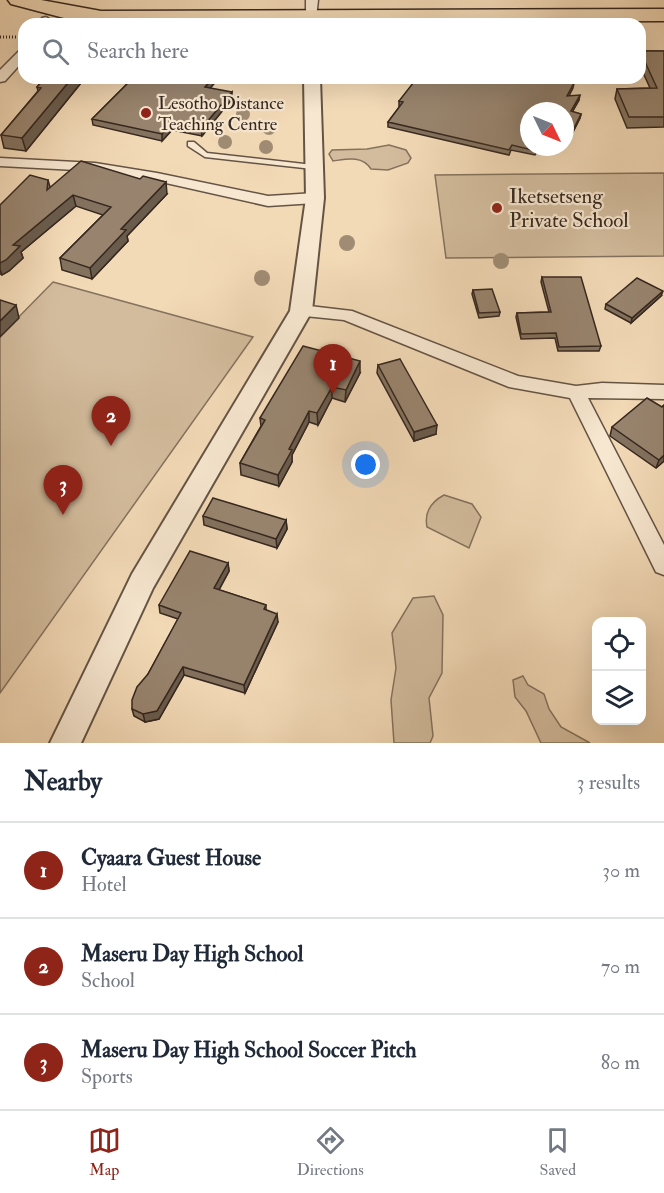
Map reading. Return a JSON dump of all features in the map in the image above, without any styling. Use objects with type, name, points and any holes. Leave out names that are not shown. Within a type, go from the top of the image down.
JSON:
[{"type":"main road","points":[[18,0],[54,10],[101,17],[208,18],[312,13],[664,15]]},
{"type":"main road","points":[[0,8],[32,18]]},
{"type":"main road","points":[[646,25],[664,25]]},
{"type":"street","points":[[0,78],[18,59]]},
{"type":"street","points":[[65,743],[142,582],[301,311],[315,198],[312,84]]},
{"type":"street","points":[[0,162],[95,167],[157,177],[268,201],[315,198]]},
{"type":"street","points":[[301,311],[346,315],[514,382],[576,393],[602,390],[664,392]]},
{"type":"street","points":[[576,393],[664,566]]},
{"type":"lane","points":[[191,144],[205,155],[313,167]]},
{"type":"path","points":[[0,37],[18,37]]},
{"type":"shaded area","points":[[389,145],[406,150],[411,158],[408,163],[388,170],[371,169],[359,160],[333,161],[329,154],[332,150],[367,149]]},
{"type":"shaded area","points":[[664,173],[664,256],[446,258],[435,175]]},
{"type":"shaded area","points":[[53,282],[253,337],[0,693],[0,336]]},
{"type":"shaded area","points":[[444,495],[472,504],[481,517],[469,548],[427,527],[430,508]]},
{"type":"shaded area","points":[[434,596],[443,615],[442,673],[429,698],[433,736],[430,743],[394,743],[391,700],[396,668],[392,633],[413,598]]},
{"type":"shaded area","points":[[523,676],[528,685],[544,694],[549,709],[561,727],[590,743],[541,743],[526,711],[515,697],[513,680]]},
{"type":"building","points":[[646,51],[664,51],[664,117],[629,117],[617,89],[657,88],[646,64]]},
{"type":"building","points":[[40,84],[67,84],[22,138],[1,135],[41,88],[37,87]]},
{"type":"building","name":"Lesotho Distance Teaching Centre","points":[[127,84],[208,84],[205,87],[232,92],[201,129],[171,123],[162,134],[92,119]]},
{"type":"building","points":[[412,84],[573,84],[567,96],[580,95],[574,106],[574,102],[520,102],[520,147],[512,145],[509,150],[388,122],[403,102],[399,101]]},
{"type":"building","points":[[574,112],[581,114],[574,128]]},
{"type":"building","points":[[81,161],[140,179],[143,176],[166,182],[121,229],[126,230],[90,268],[60,258],[111,207],[73,195],[13,245],[20,246],[0,263],[0,205],[30,175],[48,180],[47,190]]},
{"type":"building","points":[[542,277],[581,277],[601,346],[559,347],[556,333],[521,334],[517,313],[551,312]]},
{"type":"building","points":[[637,278],[663,291],[632,318],[606,304]]},
{"type":"building","points":[[492,289],[500,312],[479,313],[473,290]]},
{"type":"building","points":[[0,300],[16,305],[0,321]]},
{"type":"building","points":[[303,346],[360,361],[346,390],[332,387],[317,413],[309,411],[278,475],[240,463],[265,420],[260,418]]},
{"type":"building","points":[[400,359],[437,425],[414,432],[378,365]]},
{"type":"building","points":[[647,398],[662,407],[664,405],[664,455],[659,460],[612,427]]},
{"type":"building","points":[[213,498],[286,520],[276,539],[203,516]]},
{"type":"building","points":[[190,551],[228,563],[214,588],[266,605],[264,609],[277,614],[244,685],[183,667],[157,711],[143,714],[132,709],[132,700],[137,687],[148,674],[181,613],[159,605]]},
{"type":"place","name":"Lesotho Distance Teaching Centre","points":[[146,113]]},
{"type":"place","name":"Iketsetseng Private School","points":[[497,208]]},
{"type":"place","name":"Cyaara Guest House","points":[[333,394]]},
{"type":"place","name":"Maseru Day High School","points":[[111,446]]},
{"type":"place","name":"Maseru Day High School Soccer Pitch","points":[[63,515]]}]
